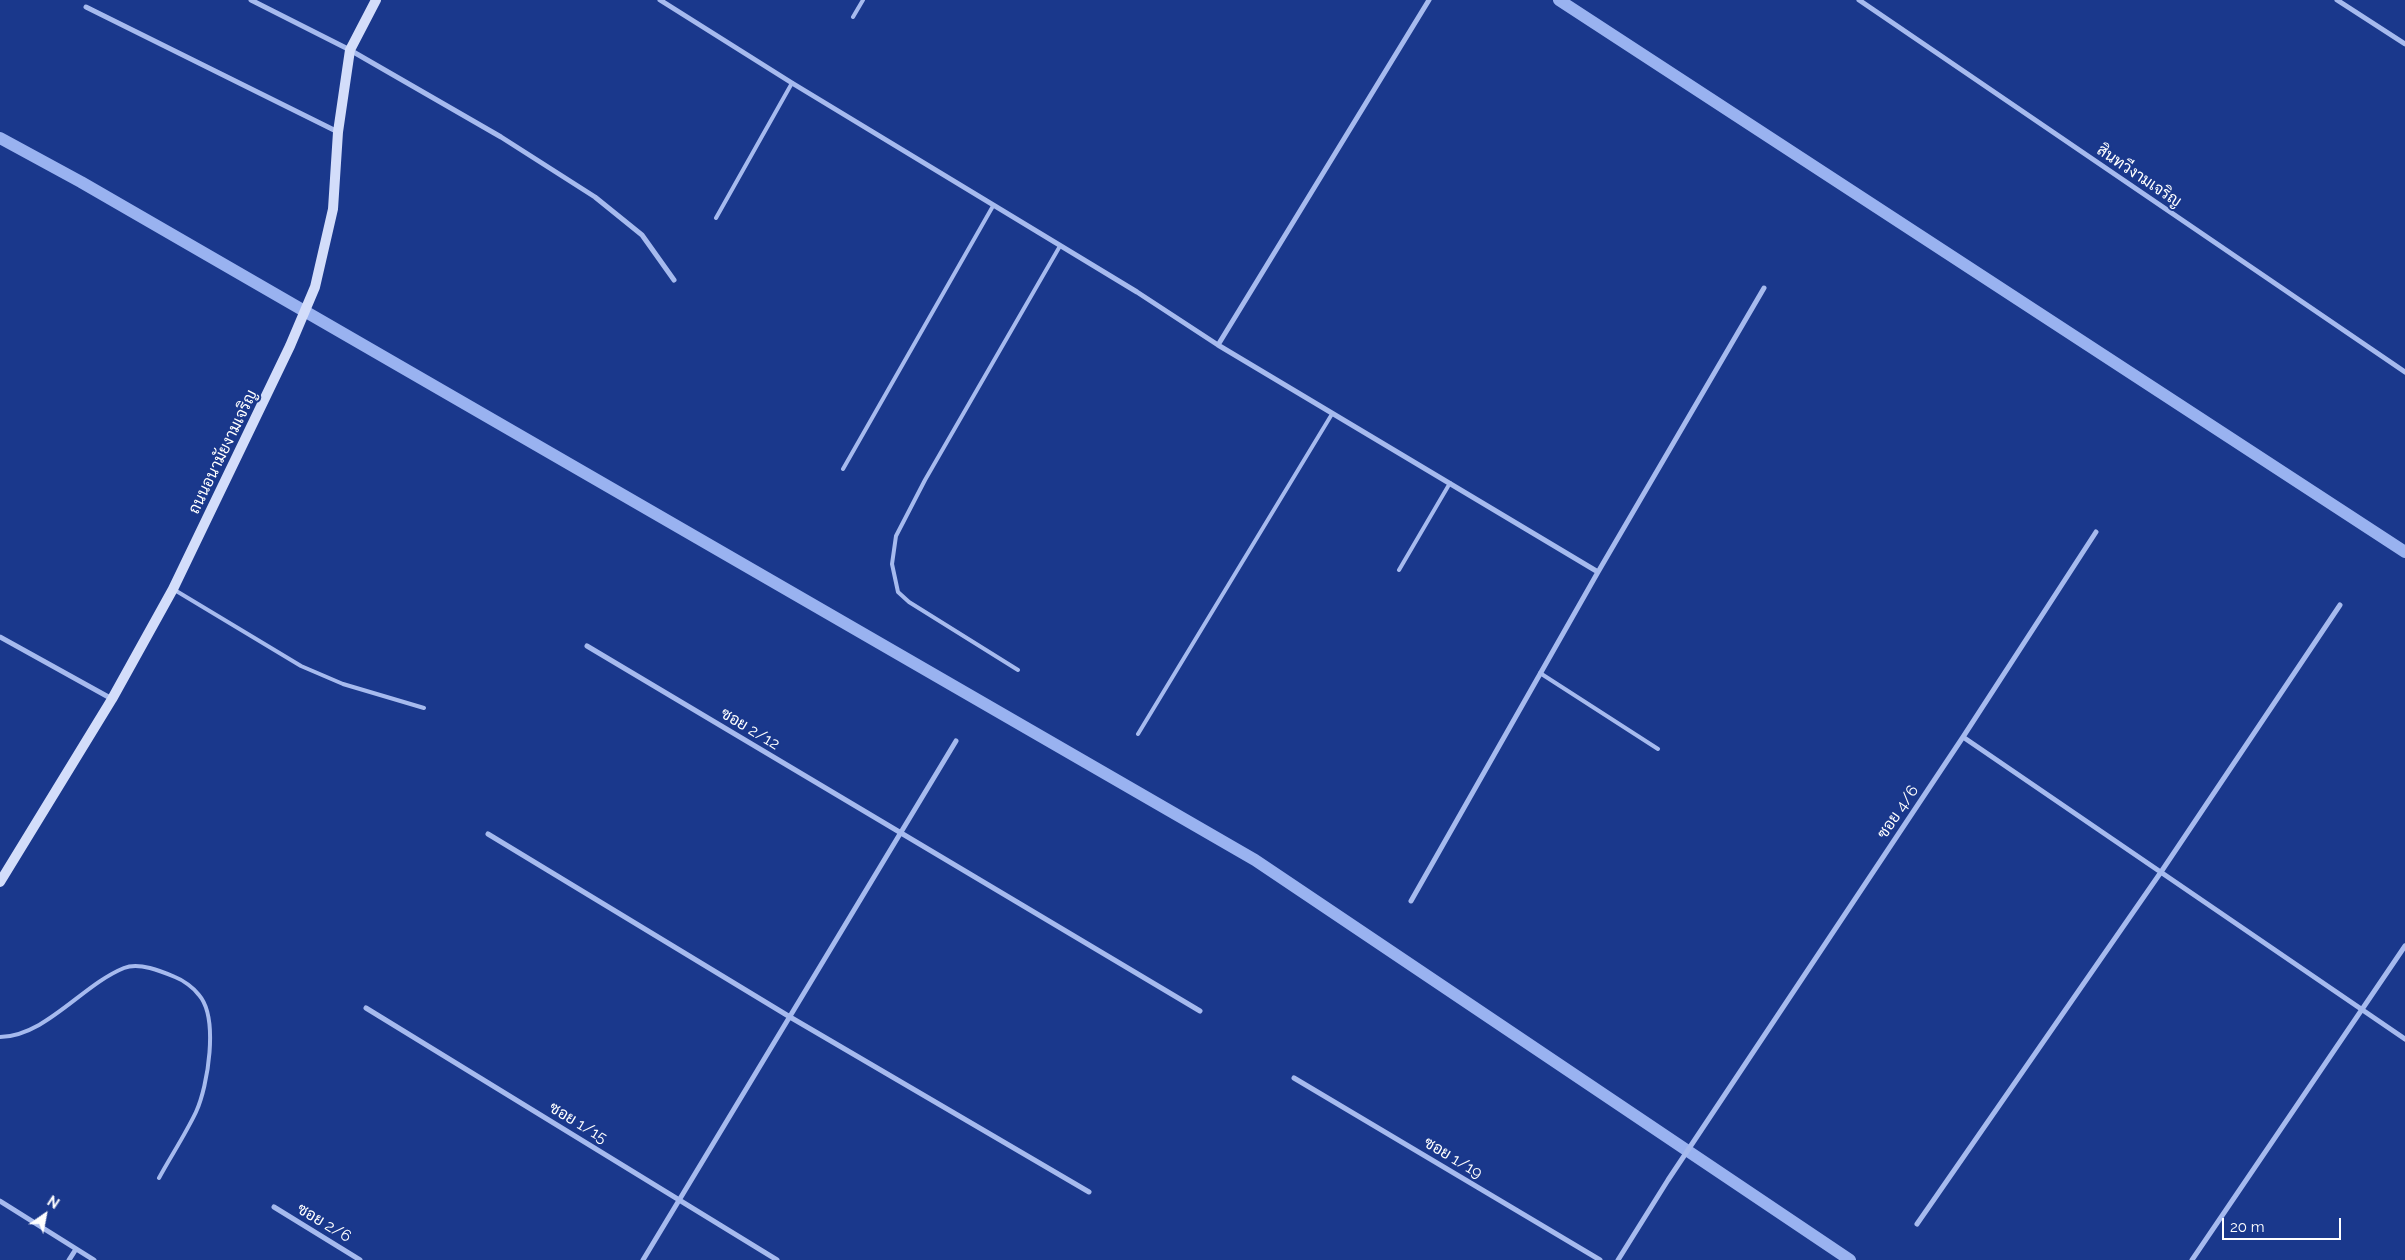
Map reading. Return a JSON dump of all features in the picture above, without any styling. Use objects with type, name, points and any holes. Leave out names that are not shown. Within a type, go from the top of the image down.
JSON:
[{"type":"street","points":[[251,0],[350,50],[501,137],[595,197],[642,235],[674,280]]},
{"type":"street","name":"ถนนอนามัยงามเจริญ","points":[[0,882],[112,699],[173,589],[290,346],[314,287],[334,209],[338,132],[350,50],[376,0]]},
{"type":"street","points":[[660,0],[1218,345],[1598,572]]},
{"type":"street","points":[[1218,345],[1429,0]]},
{"type":"street","name":"สินทวีงามเจริญ","points":[[1859,0],[2405,372]]},
{"type":"street","points":[[2337,0],[2405,44]]},
{"type":"street","points":[[86,7],[338,132]]},
{"type":"street","points":[[1411,901],[1598,572],[1764,288]]},
{"type":"street","name":"ซอย 4/6","points":[[1618,1260],[1718,1103],[1963,737],[2096,532]]},
{"type":"street","points":[[1917,1224],[2161,872],[2340,605]]},
{"type":"street","points":[[0,637],[112,699]]},
{"type":"street","name":"ซอย 2/12","points":[[587,646],[1200,1011]]},
{"type":"street","points":[[1963,737],[2405,1039]]},
{"type":"street","points":[[643,1260],[956,742]]},
{"type":"street","points":[[488,834],[790,1017],[1090,1192]]},
{"type":"street","points":[[2192,1260],[2405,946]]},
{"type":"street","name":"ซอย 1/15","points":[[366,1008],[777,1260]]},
{"type":"street","name":"ซอย 1/19","points":[[1294,1078],[1600,1260]]},
{"type":"street","points":[[0,1201],[94,1260]]},
{"type":"street","name":"ซอย 2/6","points":[[274,1207],[360,1260]]},
{"type":"street","points":[[69,1260],[76,1249]]},
{"type":"lane","points":[[853,17],[863,0]]},
{"type":"lane","points":[[716,218],[792,83]]},
{"type":"lane","points":[[844,469],[992,206]]},
{"type":"lane","points":[[1018,670],[909,602],[898,592],[892,564],[896,536],[917,496],[1060,246]]},
{"type":"lane","points":[[1138,734],[1332,414]]},
{"type":"lane","points":[[1399,570],[1450,483]]},
{"type":"lane","points":[[173,589],[301,666],[343,684],[424,708]]},
{"type":"lane","points":[[1540,674],[1658,749]]},
{"type":"lane","points":[[0,1037],[23,1034],[102,979],[126,967],[156,968],[180,979],[200,995],[209,1020],[207,1083],[196,1112],[159,1178]]},
{"type":"waterway","points":[[1559,0],[2405,552]]},
{"type":"waterway","points":[[0,138],[81,182],[1255,860],[1850,1260]]}]
